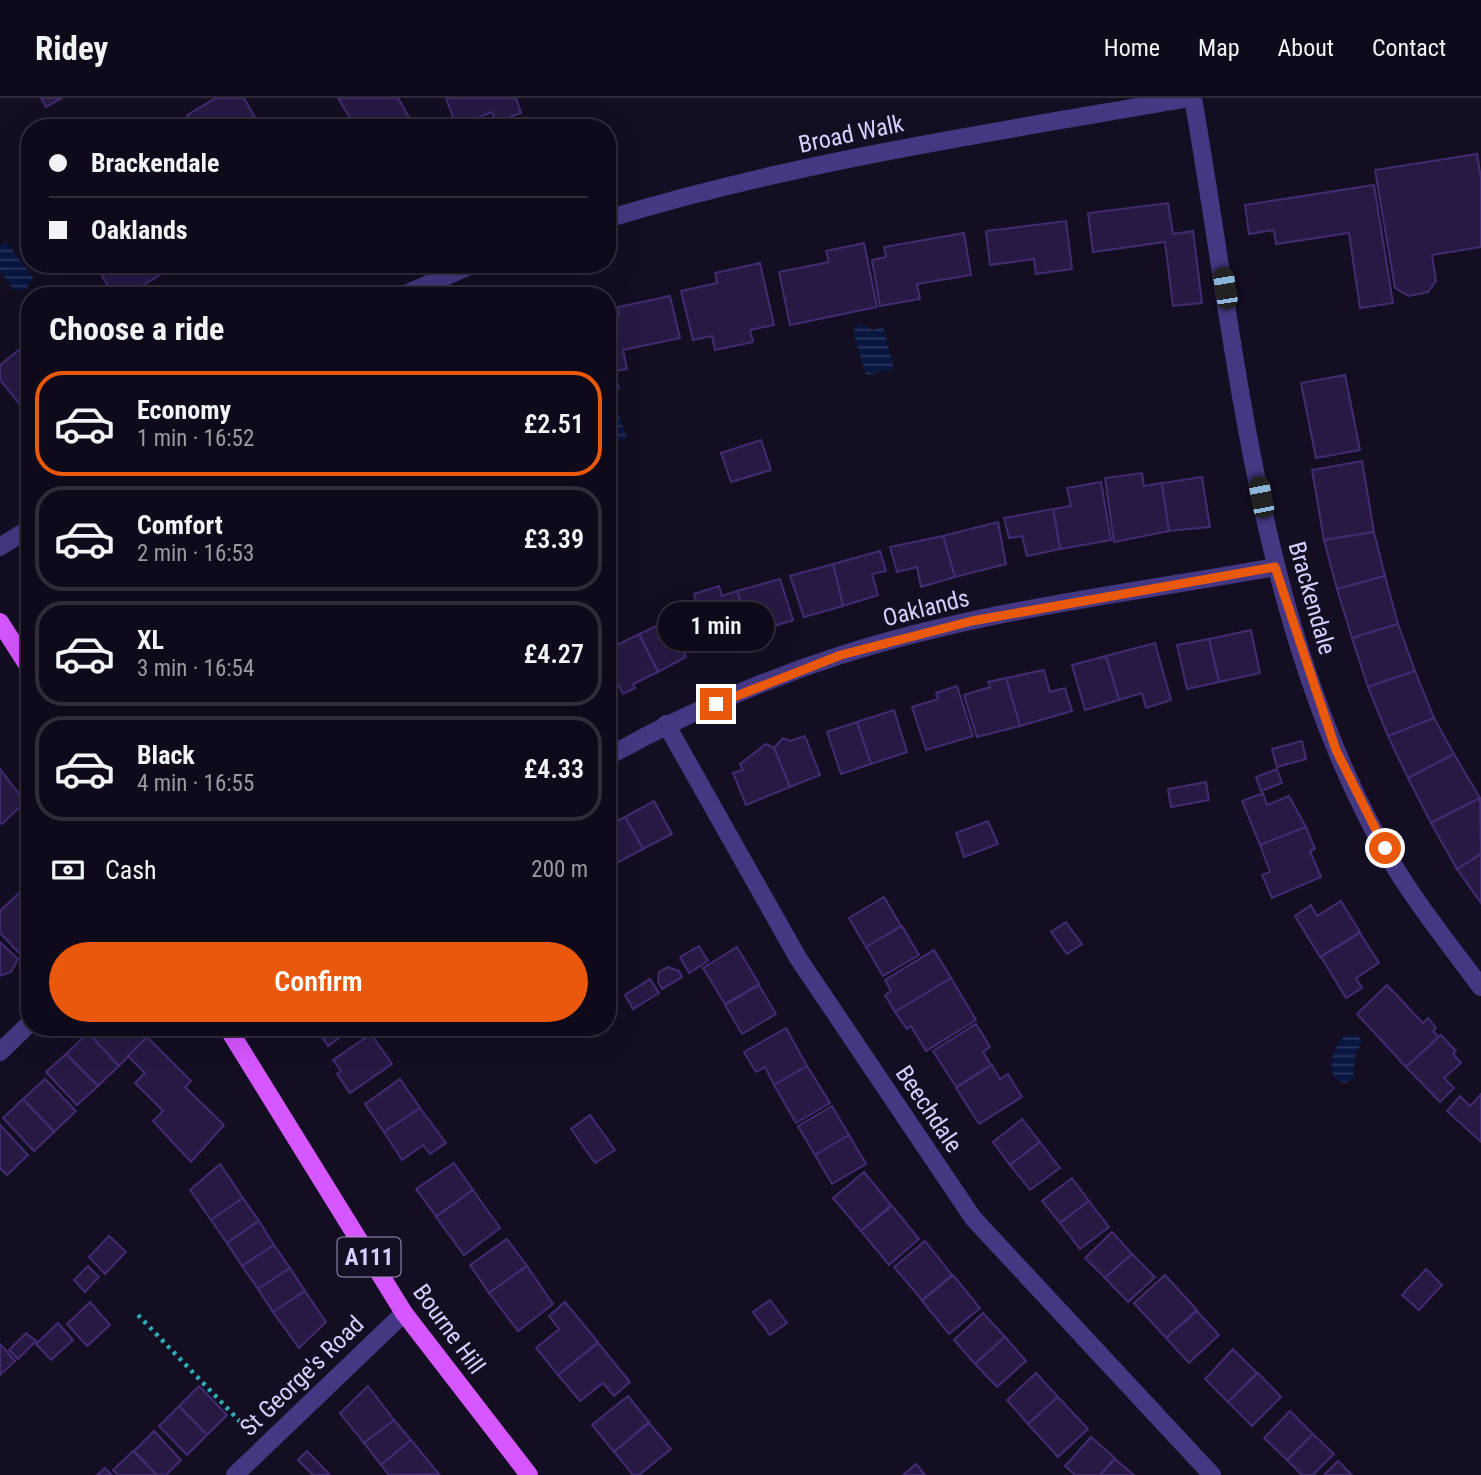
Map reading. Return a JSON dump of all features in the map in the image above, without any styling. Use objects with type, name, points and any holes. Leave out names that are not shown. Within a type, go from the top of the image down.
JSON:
[{"type":"main road","points":[[0,622],[21,655]]},
{"type":"main road","name":"Bourne Hill","points":[[233,1036],[404,1313],[529,1475]]},
{"type":"street","name":"Broad Walk","points":[[616,216],[676,198],[875,153],[1192,98]]},
{"type":"street","name":"Brackendale","points":[[1192,98],[1251,451],[1275,567],[1316,698],[1371,827],[1426,914],[1481,987]]},
{"type":"street","points":[[422,287],[453,273]]},
{"type":"street","points":[[0,547],[21,534]]},
{"type":"street","name":"Oaklands","points":[[616,752],[666,724],[841,655],[972,621],[1275,567]]},
{"type":"street","name":"Beechdale","points":[[666,724],[798,958],[973,1218],[1212,1475]]},
{"type":"street","points":[[0,1052],[21,1032]]},
{"type":"street","name":"St George's Road","points":[[234,1475],[404,1313]]},
{"type":"path","points":[[138,1315],[264,1447]]},
{"type":"water","points":[[6,242],[21,261],[21,273],[30,273],[33,277],[27,287],[15,291],[0,271],[0,246]]},
{"type":"water","points":[[858,323],[873,330],[883,327],[894,369],[866,375],[853,332]]},
{"type":"water","points":[[616,406],[627,438],[616,442]]},
{"type":"water","points":[[1346,1035],[1357,1035],[1362,1041],[1355,1056],[1353,1080],[1344,1083],[1336,1080],[1332,1062],[1338,1045]]},
{"type":"building","points":[[41,98],[62,98],[46,107]]},
{"type":"building","points":[[216,98],[244,98],[256,119],[189,119],[187,115]]},
{"type":"building","points":[[338,98],[398,98],[410,119],[351,119]]},
{"type":"building","points":[[446,98],[516,98],[521,113],[504,119],[495,119],[492,112],[474,119],[454,119]]},
{"type":"building","points":[[1477,154],[1481,178],[1481,247],[1432,255],[1436,281],[1428,292],[1409,296],[1395,288],[1375,170]]},
{"type":"building","points":[[1374,185],[1393,303],[1360,308],[1349,233],[1276,244],[1274,230],[1249,234],[1245,205]]},
{"type":"building","points":[[1168,203],[1173,234],[1193,231],[1202,303],[1173,306],[1165,242],[1093,252],[1088,213]]},
{"type":"building","points":[[1066,221],[1072,269],[1036,274],[1034,259],[990,265],[986,231]]},
{"type":"building","points":[[964,233],[971,275],[917,284],[920,299],[880,306],[872,260],[886,257],[884,247]]},
{"type":"building","points":[[864,243],[877,307],[790,325],[779,272],[829,262],[826,251]]},
{"type":"building","points":[[760,263],[774,325],[750,330],[753,342],[715,350],[712,336],[693,340],[681,291],[717,283],[715,273]]},
{"type":"building","points":[[100,273],[163,273],[140,287],[109,287]]},
{"type":"building","points":[[670,296],[680,338],[623,350],[627,369],[616,371],[618,307]]},
{"type":"building","points":[[21,348],[21,406],[0,380],[0,365]]},
{"type":"building","points":[[1345,375],[1360,450],[1316,458],[1301,383]]},
{"type":"building","points":[[761,440],[771,470],[731,482],[721,453]]},
{"type":"building","points":[[1362,461],[1374,532],[1324,540],[1312,470]]},
{"type":"building","points":[[1142,473],[1144,486],[1162,483],[1169,531],[1114,542],[1105,478]]},
{"type":"building","points":[[1202,477],[1210,527],[1169,531],[1162,483]]},
{"type":"building","points":[[1101,482],[1111,540],[1060,549],[1053,509],[1071,506],[1067,488]]},
{"type":"building","points":[[1053,509],[1060,549],[1027,556],[1022,536],[1009,538],[1004,518]]},
{"type":"building","points":[[998,522],[1006,564],[955,577],[943,536]]},
{"type":"building","points":[[1374,532],[1385,576],[1337,589],[1324,540]]},
{"type":"building","points":[[943,536],[955,577],[921,587],[917,567],[897,572],[890,547]]},
{"type":"building","points":[[880,551],[886,571],[872,574],[878,595],[843,606],[833,564]]},
{"type":"building","points":[[833,564],[843,606],[804,617],[790,576]]},
{"type":"building","points":[[1385,576],[1398,624],[1352,638],[1337,589]]},
{"type":"building","points":[[780,579],[793,620],[750,634],[737,591]]},
{"type":"building","points":[[719,586],[722,596],[737,591],[750,634],[705,648],[692,607],[697,606],[694,594]]},
{"type":"building","points":[[683,614],[693,636],[679,642],[686,657],[658,672],[639,634]]},
{"type":"building","points":[[1398,624],[1415,671],[1368,687],[1352,638]]},
{"type":"building","points":[[1251,630],[1260,673],[1219,682],[1209,639]]},
{"type":"building","points":[[639,634],[658,672],[633,684],[635,688],[623,694],[616,681],[616,646]]},
{"type":"building","points":[[1209,639],[1219,682],[1187,689],[1177,645]]},
{"type":"building","points":[[1155,643],[1171,700],[1146,708],[1142,693],[1119,700],[1106,656]]},
{"type":"building","points":[[1106,656],[1119,700],[1085,710],[1072,665]]},
{"type":"building","points":[[1044,670],[1050,692],[1065,688],[1072,711],[1020,726],[1006,678]]},
{"type":"building","points":[[1415,671],[1434,718],[1388,736],[1368,687]]},
{"type":"building","points":[[1006,678],[1020,726],[977,737],[964,695],[990,687],[988,682]]},
{"type":"building","points":[[957,686],[973,736],[926,750],[912,707],[938,699],[936,693]]},
{"type":"building","points":[[894,710],[907,752],[871,764],[857,722]]},
{"type":"building","points":[[1434,718],[1454,754],[1408,778],[1388,736]]},
{"type":"building","points":[[857,722],[871,764],[841,774],[827,732]]},
{"type":"building","points":[[805,736],[820,775],[790,787],[774,748],[783,738],[790,741]]},
{"type":"building","points":[[1302,741],[1306,759],[1277,767],[1272,749]]},
{"type":"building","points":[[766,744],[774,748],[790,787],[746,805],[733,773],[743,770],[740,764]]},
{"type":"building","points":[[1454,754],[1480,798],[1431,823],[1408,778]]},
{"type":"building","points":[[0,769],[21,797],[21,806],[0,823]]},
{"type":"building","points":[[1277,769],[1282,783],[1261,791],[1256,777]]},
{"type":"building","points":[[1206,782],[1209,800],[1171,807],[1168,789]]},
{"type":"building","points":[[1263,793],[1267,805],[1289,796],[1306,827],[1260,845],[1242,801]]},
{"type":"building","points":[[1480,798],[1481,854],[1457,869],[1431,823]]},
{"type":"building","points":[[654,801],[672,834],[643,849],[625,817]]},
{"type":"building","points":[[625,817],[643,849],[616,863],[616,822]]},
{"type":"building","points":[[988,821],[998,844],[964,857],[956,833]]},
{"type":"building","points":[[1306,827],[1315,849],[1310,851],[1321,877],[1272,898],[1262,875],[1270,872],[1260,845]]},
{"type":"building","points":[[1481,854],[1481,903],[1457,869]]},
{"type":"building","points":[[21,893],[20,954],[0,933],[0,911]]},
{"type":"building","points":[[884,897],[901,926],[866,947],[849,918]]},
{"type":"building","points":[[1341,901],[1360,932],[1320,957],[1295,916],[1311,905],[1317,916]]},
{"type":"building","points":[[1066,922],[1082,944],[1067,954],[1051,932]]},
{"type":"building","points":[[902,926],[919,955],[883,976],[866,947]]},
{"type":"building","points":[[1360,933],[1379,963],[1356,978],[1362,988],[1346,998],[1321,957]]},
{"type":"building","points":[[0,942],[18,959],[11,972],[0,976]]},
{"type":"building","points":[[699,946],[708,961],[689,973],[680,957]]},
{"type":"building","points":[[737,947],[759,984],[725,1004],[703,968]]},
{"type":"building","points":[[934,950],[951,978],[895,1012],[885,995],[891,991],[885,980]]},
{"type":"building","points":[[668,967],[679,971],[682,977],[662,989],[658,981],[659,972]]},
{"type":"building","points":[[951,978],[976,1020],[926,1051],[911,1026],[907,1029],[895,1012]]},
{"type":"building","points":[[650,979],[659,993],[633,1009],[625,995]]},
{"type":"building","points":[[759,985],[776,1014],[742,1034],[725,1005]]},
{"type":"building","points":[[1387,985],[1423,1023],[1428,1018],[1436,1028],[1433,1031],[1439,1037],[1406,1067],[1357,1014]]},
{"type":"building","points":[[976,1024],[990,1047],[983,1052],[991,1065],[956,1087],[933,1051]]},
{"type":"building","points":[[786,1028],[807,1066],[774,1085],[765,1067],[756,1072],[744,1052]]},
{"type":"building","points":[[1441,1035],[1456,1051],[1453,1054],[1461,1063],[1444,1078],[1454,1088],[1440,1102],[1406,1067]]},
{"type":"building","points":[[85,1036],[91,1036],[119,1066],[98,1086],[66,1054]]},
{"type":"building","points":[[91,1036],[146,1036],[119,1066]]},
{"type":"building","points":[[321,1036],[342,1036],[328,1046]]},
{"type":"building","points":[[368,1036],[372,1036],[392,1064],[350,1093],[337,1074],[341,1071],[333,1060]]},
{"type":"building","points":[[147,1037],[191,1081],[185,1087],[224,1125],[191,1162],[153,1121],[163,1111],[135,1083],[145,1073],[128,1056]]},
{"type":"building","points":[[66,1054],[98,1086],[77,1105],[46,1072]]},
{"type":"building","points":[[992,1065],[1000,1079],[1008,1074],[1022,1097],[979,1124],[956,1088]]},
{"type":"building","points":[[807,1066],[830,1103],[796,1123],[774,1085]]},
{"type":"building","points":[[45,1079],[76,1111],[54,1132],[23,1099]]},
{"type":"building","points":[[400,1079],[420,1108],[384,1132],[365,1104]]},
{"type":"building","points":[[1481,1094],[1481,1142],[1447,1111],[1460,1096],[1470,1106]]},
{"type":"building","points":[[23,1099],[54,1132],[34,1151],[3,1118]]},
{"type":"building","points":[[832,1106],[849,1135],[815,1155],[798,1126]]},
{"type":"building","points":[[420,1108],[446,1143],[430,1154],[423,1145],[402,1160],[384,1132]]},
{"type":"building","points":[[590,1115],[615,1150],[595,1163],[571,1129]]},
{"type":"building","points":[[1022,1119],[1040,1142],[1010,1165],[993,1142]]},
{"type":"building","points":[[0,1125],[28,1155],[7,1175],[0,1168]]},
{"type":"building","points":[[849,1135],[866,1164],[832,1184],[815,1155]]},
{"type":"building","points":[[1040,1142],[1060,1168],[1030,1190],[1010,1165]]},
{"type":"building","points":[[454,1163],[473,1190],[436,1216],[416,1189]]},
{"type":"building","points":[[220,1164],[243,1198],[211,1220],[190,1190]]},
{"type":"building","points":[[864,1172],[891,1205],[861,1231],[833,1198]]},
{"type":"building","points":[[1072,1178],[1089,1201],[1060,1223],[1042,1201]]},
{"type":"building","points":[[473,1190],[500,1228],[464,1255],[436,1217]]},
{"type":"building","points":[[243,1198],[259,1221],[227,1243],[211,1220]]},
{"type":"building","points":[[1089,1201],[1109,1227],[1080,1249],[1060,1223]]},
{"type":"building","points":[[892,1206],[919,1239],[889,1265],[861,1231]]},
{"type":"building","points":[[259,1221],[274,1245],[242,1266],[227,1243]]},
{"type":"building","points":[[1112,1232],[1132,1254],[1105,1278],[1085,1258]]},
{"type":"building","points":[[109,1236],[126,1252],[105,1274],[89,1257]]},
{"type":"building","points":[[507,1239],[527,1266],[489,1293],[470,1265]]},
{"type":"building","points":[[925,1241],[952,1275],[922,1300],[894,1267]]},
{"type":"building","points":[[274,1245],[290,1268],[258,1289],[242,1266]]},
{"type":"building","points":[[1132,1254],[1155,1277],[1128,1302],[1105,1278]]},
{"type":"building","points":[[88,1266],[99,1277],[85,1292],[74,1280]]},
{"type":"building","points":[[527,1266],[553,1304],[518,1331],[489,1293]]},
{"type":"building","points":[[290,1268],[305,1291],[273,1312],[258,1289]]},
{"type":"building","points":[[1426,1269],[1442,1285],[1419,1310],[1402,1295]]},
{"type":"building","points":[[953,1275],[980,1308],[949,1334],[922,1301]]},
{"type":"building","points":[[1165,1275],[1197,1310],[1166,1338],[1134,1303]]},
{"type":"building","points":[[305,1291],[326,1322],[299,1348],[273,1312]]},
{"type":"building","points":[[770,1300],[787,1323],[770,1335],[753,1312]]},
{"type":"building","points":[[90,1302],[110,1325],[87,1346],[67,1324]]},
{"type":"building","points":[[565,1302],[598,1342],[558,1375],[536,1348],[559,1329],[549,1316]]},
{"type":"building","points":[[1197,1311],[1219,1335],[1189,1363],[1166,1338]]},
{"type":"building","points":[[983,1313],[1005,1337],[975,1364],[954,1340]]},
{"type":"building","points":[[58,1323],[73,1340],[51,1360],[36,1344]]},
{"type":"building","points":[[26,1333],[36,1341],[18,1359],[9,1350]]},
{"type":"building","points":[[1005,1337],[1026,1361],[997,1387],[975,1364]]},
{"type":"building","points":[[598,1343],[630,1382],[614,1396],[603,1383],[580,1401],[558,1375]]},
{"type":"building","points":[[0,1344],[15,1361],[0,1375]]},
{"type":"building","points":[[1233,1349],[1257,1373],[1228,1402],[1205,1379]]},
{"type":"building","points":[[1036,1373],[1058,1397],[1028,1424],[1007,1400]]},
{"type":"building","points":[[1258,1373],[1281,1397],[1252,1426],[1228,1402]]},
{"type":"building","points":[[199,1386],[227,1415],[207,1435],[179,1406]]},
{"type":"building","points":[[368,1386],[394,1420],[364,1443],[340,1413]]},
{"type":"building","points":[[628,1396],[649,1422],[614,1452],[592,1425]]},
{"type":"building","points":[[1058,1397],[1088,1429],[1058,1457],[1028,1424]]},
{"type":"building","points":[[179,1406],[207,1435],[187,1455],[159,1426]]},
{"type":"building","points":[[1290,1411],[1313,1434],[1287,1460],[1264,1438]]},
{"type":"building","points":[[394,1420],[411,1440],[381,1465],[364,1443]]},
{"type":"building","points":[[649,1423],[671,1449],[639,1475],[633,1475],[614,1452]]},
{"type":"building","points":[[154,1431],[181,1460],[166,1475],[157,1475],[134,1451]]},
{"type":"building","points":[[1313,1434],[1334,1454],[1313,1475],[1302,1475],[1287,1460]]},
{"type":"building","points":[[1091,1437],[1115,1458],[1100,1475],[1075,1475],[1065,1466]]},
{"type":"building","points":[[411,1440],[439,1474],[389,1475],[381,1465]]},
{"type":"building","points":[[133,1451],[157,1475],[118,1475],[113,1470]]},
{"type":"building","points":[[307,1451],[330,1475],[313,1475],[298,1460]]},
{"type":"building","points":[[1115,1459],[1134,1475],[1100,1475]]},
{"type":"building","points":[[1338,1461],[1352,1475],[1324,1475]]},
{"type":"building","points":[[916,1464],[925,1475],[903,1475]]},
{"type":"building","points":[[105,1468],[112,1475],[97,1475]]},
{"type":"route","points":[[716,704],[841,655],[972,621],[1275,567],[1316,698],[1336,750],[1371,827],[1385,848]]}]
